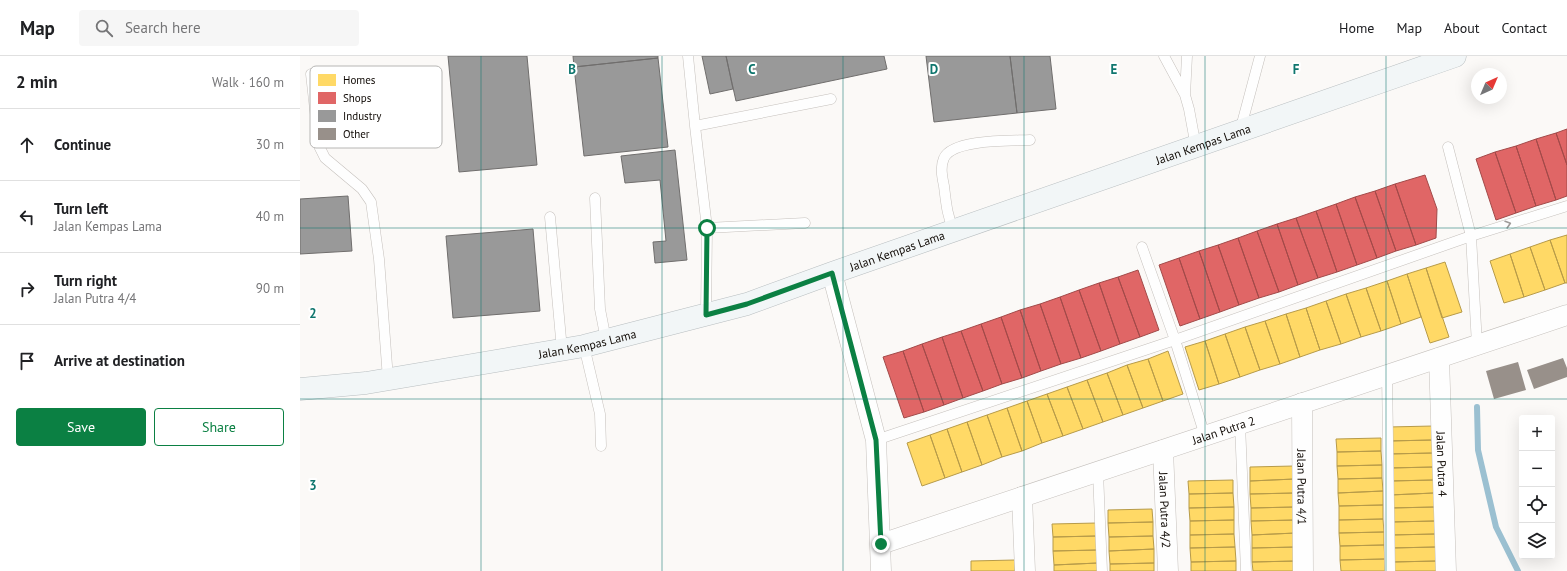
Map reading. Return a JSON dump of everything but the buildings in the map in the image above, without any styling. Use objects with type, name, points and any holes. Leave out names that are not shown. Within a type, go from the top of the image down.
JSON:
[{"type":"main road","name":"Jalan Kempas Lama","points":[[300,389],[388,379],[584,346],[747,304],[1455,56]]},
{"type":"street","points":[[832,273],[876,440],[881,571]]},
{"type":"street","name":"Jalan Putra 2","points":[[881,544],[1567,315]]},
{"type":"street","name":"Jalan Putra 4","points":[[1439,358],[1446,571]]},
{"type":"street","name":"Jalan Putra 4/1","points":[[1302,403],[1303,571]]},
{"type":"street","name":"Jalan Putra 4/2","points":[[1163,450],[1168,571]]},
{"type":"street","points":[[1022,497],[1025,571]]},
{"type":"lane","points":[[688,56],[707,228],[706,315]]},
{"type":"lane","points":[[1164,56],[1184,95],[1189,109],[1196,147]]},
{"type":"lane","points":[[1184,95],[1187,56]]},
{"type":"lane","points":[[1240,131],[1260,56]]},
{"type":"lane","points":[[695,126],[831,99]]},
{"type":"lane","points":[[954,231],[947,217],[941,169],[945,157],[956,148],[972,144],[1030,140]]},
{"type":"lane","points":[[1448,147],[1471,236],[1477,345]]},
{"type":"lane","points":[[320,148],[325,158],[362,189],[371,202],[379,258],[388,379]]},
{"type":"lane","points":[[594,198],[600,309],[606,340]]},
{"type":"lane","points":[[876,440],[1175,340],[1471,236],[1567,206]]},
{"type":"lane","points":[[550,217],[562,350]]},
{"type":"lane","points":[[707,228],[805,223]]},
{"type":"lane","points":[[1142,247],[1175,340],[1205,436]]},
{"type":"lane","points":[[584,346],[600,414],[601,446]]},
{"type":"lane","points":[[1387,375],[1390,571]]},
{"type":"lane","points":[[1240,424],[1246,571]]},
{"type":"lane","points":[[1098,472],[1102,571]]},
{"type":"waterway","points":[[1477,407],[1478,450],[1496,527],[1518,571]]},
{"type":"route","points":[[707,228],[706,315],[747,304],[832,273],[876,440],[881,544]]}]
